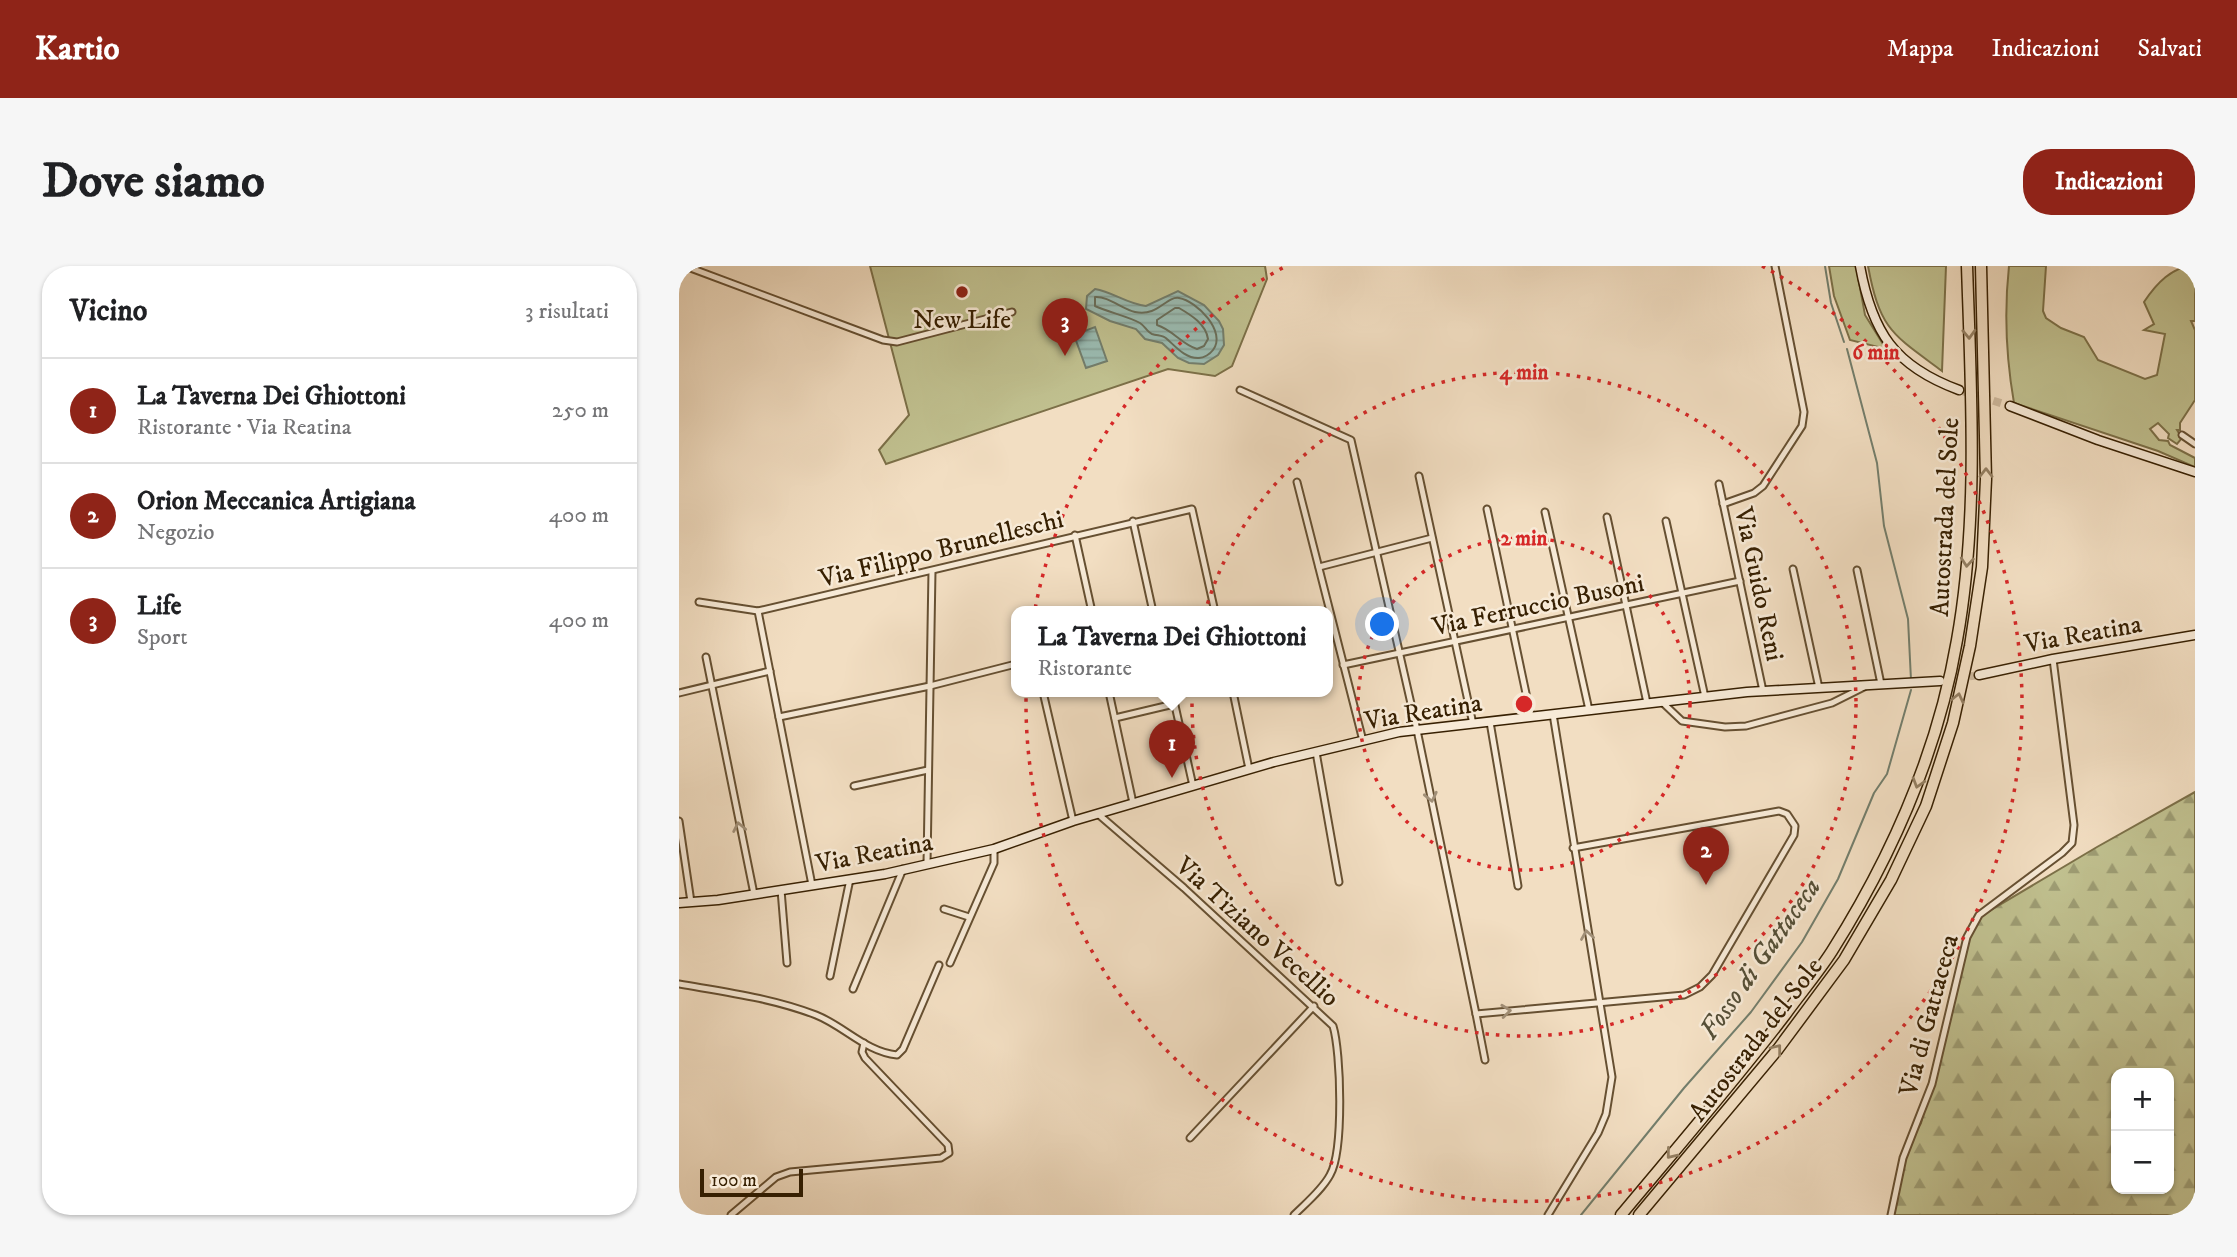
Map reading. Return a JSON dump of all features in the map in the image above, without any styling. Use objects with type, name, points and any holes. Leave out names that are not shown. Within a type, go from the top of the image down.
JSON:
[{"type":"highway","name":"Autostrada del Sole","points":[[1621,1215],[1766,1039],[1831,954],[1879,872],[1914,796],[1939,716],[1957,642],[1967,565],[1972,414],[1967,266]]},
{"type":"highway","name":"Autostrada del Sole","points":[[1639,1215],[1778,1049],[1844,960],[1891,880],[1926,806],[1956,710],[1970,646],[1982,567],[1986,479],[1982,266]]},
{"type":"street","points":[[685,266],[883,340],[897,342],[1012,312]]},
{"type":"street","points":[[1723,503],[1754,493],[1763,486],[1802,426],[1804,412],[1775,266]]},
{"type":"street","points":[[1860,266],[1866,298],[1873,315],[1882,334],[1895,351],[1920,372],[1959,390]]},
{"type":"street","points":[[1240,390],[1351,440],[1417,730],[1485,1060]]},
{"type":"street","points":[[2010,406],[2098,440],[2195,472]]},
{"type":"street","points":[[2182,435],[2195,444]]},
{"type":"street","points":[[1419,476],[1473,724]]},
{"type":"street","points":[[1297,482],[1329,606]]},
{"type":"street","name":"Via Guido Reni","points":[[1719,484],[1763,691]]},
{"type":"street","name":"Via Filippo Brunelleschi","points":[[699,602],[758,611],[1192,509],[1214,606]]},
{"type":"street","points":[[1487,509],[1531,717]]},
{"type":"street","points":[[1545,512],[1589,710]]},
{"type":"street","points":[[1607,517],[1647,703]]},
{"type":"street","points":[[1133,521],[1152,606]]},
{"type":"street","points":[[1666,521],[1705,697]]},
{"type":"street","points":[[1075,535],[1091,606]]},
{"type":"street","points":[[1319,567],[1432,538]]},
{"type":"street","points":[[1793,569],[1819,688]]},
{"type":"street","points":[[927,864],[932,570]]},
{"type":"street","points":[[1857,570],[1881,684]]},
{"type":"street","name":"Via Ferruccio Busoni","points":[[1343,665],[1740,581]]},
{"type":"street","points":[[758,611],[812,885]]},
{"type":"street","points":[[1333,624],[1363,741]]},
{"type":"street","name":"Via Reatina","points":[[1979,674],[2195,635]]},
{"type":"street","points":[[706,657],[754,894]]},
{"type":"street","name":"Via di Gattaceca","points":[[1891,1215],[1903,1158],[1932,1084],[1966,937],[1979,915],[2072,843],[2074,825],[2053,659]]},
{"type":"street","points":[[779,717],[930,686],[1011,665]]},
{"type":"street","points":[[679,693],[770,671]]},
{"type":"street","name":"Via Reatina","points":[[679,903],[850,879],[994,849],[1073,821],[1249,769],[1417,730],[1763,691],[1940,681]]},
{"type":"street","points":[[1662,702],[1682,721],[1725,727],[1746,726],[1832,703],[1870,685]]},
{"type":"street","points":[[1045,697],[1073,821]]},
{"type":"street","points":[[1110,697],[1133,803]]},
{"type":"street","points":[[1173,697],[1193,786]]},
{"type":"street","points":[[1234,697],[1249,769]]},
{"type":"street","points":[[1115,718],[1174,704]]},
{"type":"street","points":[[1548,1215],[1598,1133],[1606,1114],[1612,1077],[1553,714]]},
{"type":"street","points":[[1490,722],[1518,886]]},
{"type":"street","points":[[1316,752],[1339,882]]},
{"type":"street","points":[[854,786],[928,770]]},
{"type":"street","points":[[1476,1014],[1684,995],[1694,991],[1706,982],[1794,835],[1795,826],[1793,819],[1779,811],[1573,848]]},
{"type":"street","name":"Via Tiziano Vecellio","points":[[1098,814],[1314,1006],[1329,1020],[1334,1029],[1340,1125],[1330,1175],[1294,1215]]},
{"type":"street","points":[[679,821],[691,902]]},
{"type":"street","points":[[950,963],[994,863],[994,849]]},
{"type":"street","points":[[853,989],[903,869]]},
{"type":"street","points":[[830,976],[850,879]]},
{"type":"street","points":[[781,890],[787,963]]},
{"type":"street","points":[[944,909],[969,917]]},
{"type":"street","points":[[679,984],[794,1007],[826,1019],[864,1043],[895,1055],[901,1054],[939,965]]},
{"type":"street","points":[[1190,1138],[1314,1006]]},
{"type":"street","points":[[731,1215],[776,1177],[790,1172],[938,1158],[949,1153],[948,1145],[865,1058],[862,1052],[864,1043]]},
{"type":"green space","points":[[870,266],[1265,266],[1267,279],[1232,366],[1215,376],[1168,369],[886,464],[879,450],[909,415]]},
{"type":"green space","points":[[1829,266],[1856,266],[1865,315],[1886,349],[1850,340],[1834,296]]},
{"type":"green space","points":[[1868,266],[1946,266],[1942,371],[1891,329],[1878,304]]},
{"type":"green space","points":[[2009,266],[2046,266],[2043,311],[2046,318],[2061,328],[2084,337],[2098,360],[2145,379],[2157,375],[2165,334],[2144,330],[2154,324],[2144,302],[2165,277],[2179,269],[2195,266],[2195,321],[2191,321],[2195,330],[2195,400],[2180,423],[2180,430],[2177,430],[2182,438],[2177,444],[2168,438],[2169,434],[2158,423],[2150,429],[2159,440],[2168,441],[2170,445],[2195,458],[2195,467],[2158,451],[2014,403],[2007,334]]},
{"type":"green space","points":[[2195,792],[2195,1215],[1892,1215],[1909,1144],[1921,1123],[1969,937],[1981,916]]},
{"type":"water","points":[[1095,289],[1146,306],[1178,291],[1204,305],[1219,321],[1223,329],[1224,345],[1218,355],[1204,364],[1189,363],[1178,358],[1162,343],[1145,339],[1136,329],[1110,321],[1086,309],[1087,296]]},
{"type":"water","points":[[1095,327],[1107,361],[1086,368],[1074,335]]},
{"type":"waterway","name":"Fosso di Gattaceca","points":[[1825,266],[1831,303],[1844,342]]},
{"type":"waterway","name":"Fosso di Gattaceca","points":[[1847,349],[1877,463],[1884,526],[1908,619],[1911,680]]},
{"type":"waterway","name":"Fosso di Gattaceca","points":[[1581,1215],[1684,1088],[1751,1012],[1802,942],[1838,879],[1874,793],[1887,774],[1911,690]]},
{"type":"tunnel","points":[[1959,390],[2010,406]]},
{"type":"tunnel","points":[[1946,680],[1979,675]]},
{"type":"place","name":"New Life","points":[[962,292]]},
{"type":"place","name":"Life","points":[[1065,356]]},
{"type":"place","name":"La Taverna Dei Ghiottoni","points":[[1172,778]]},
{"type":"place","name":"Orion Meccanica Artigiana","points":[[1706,885]]}]
